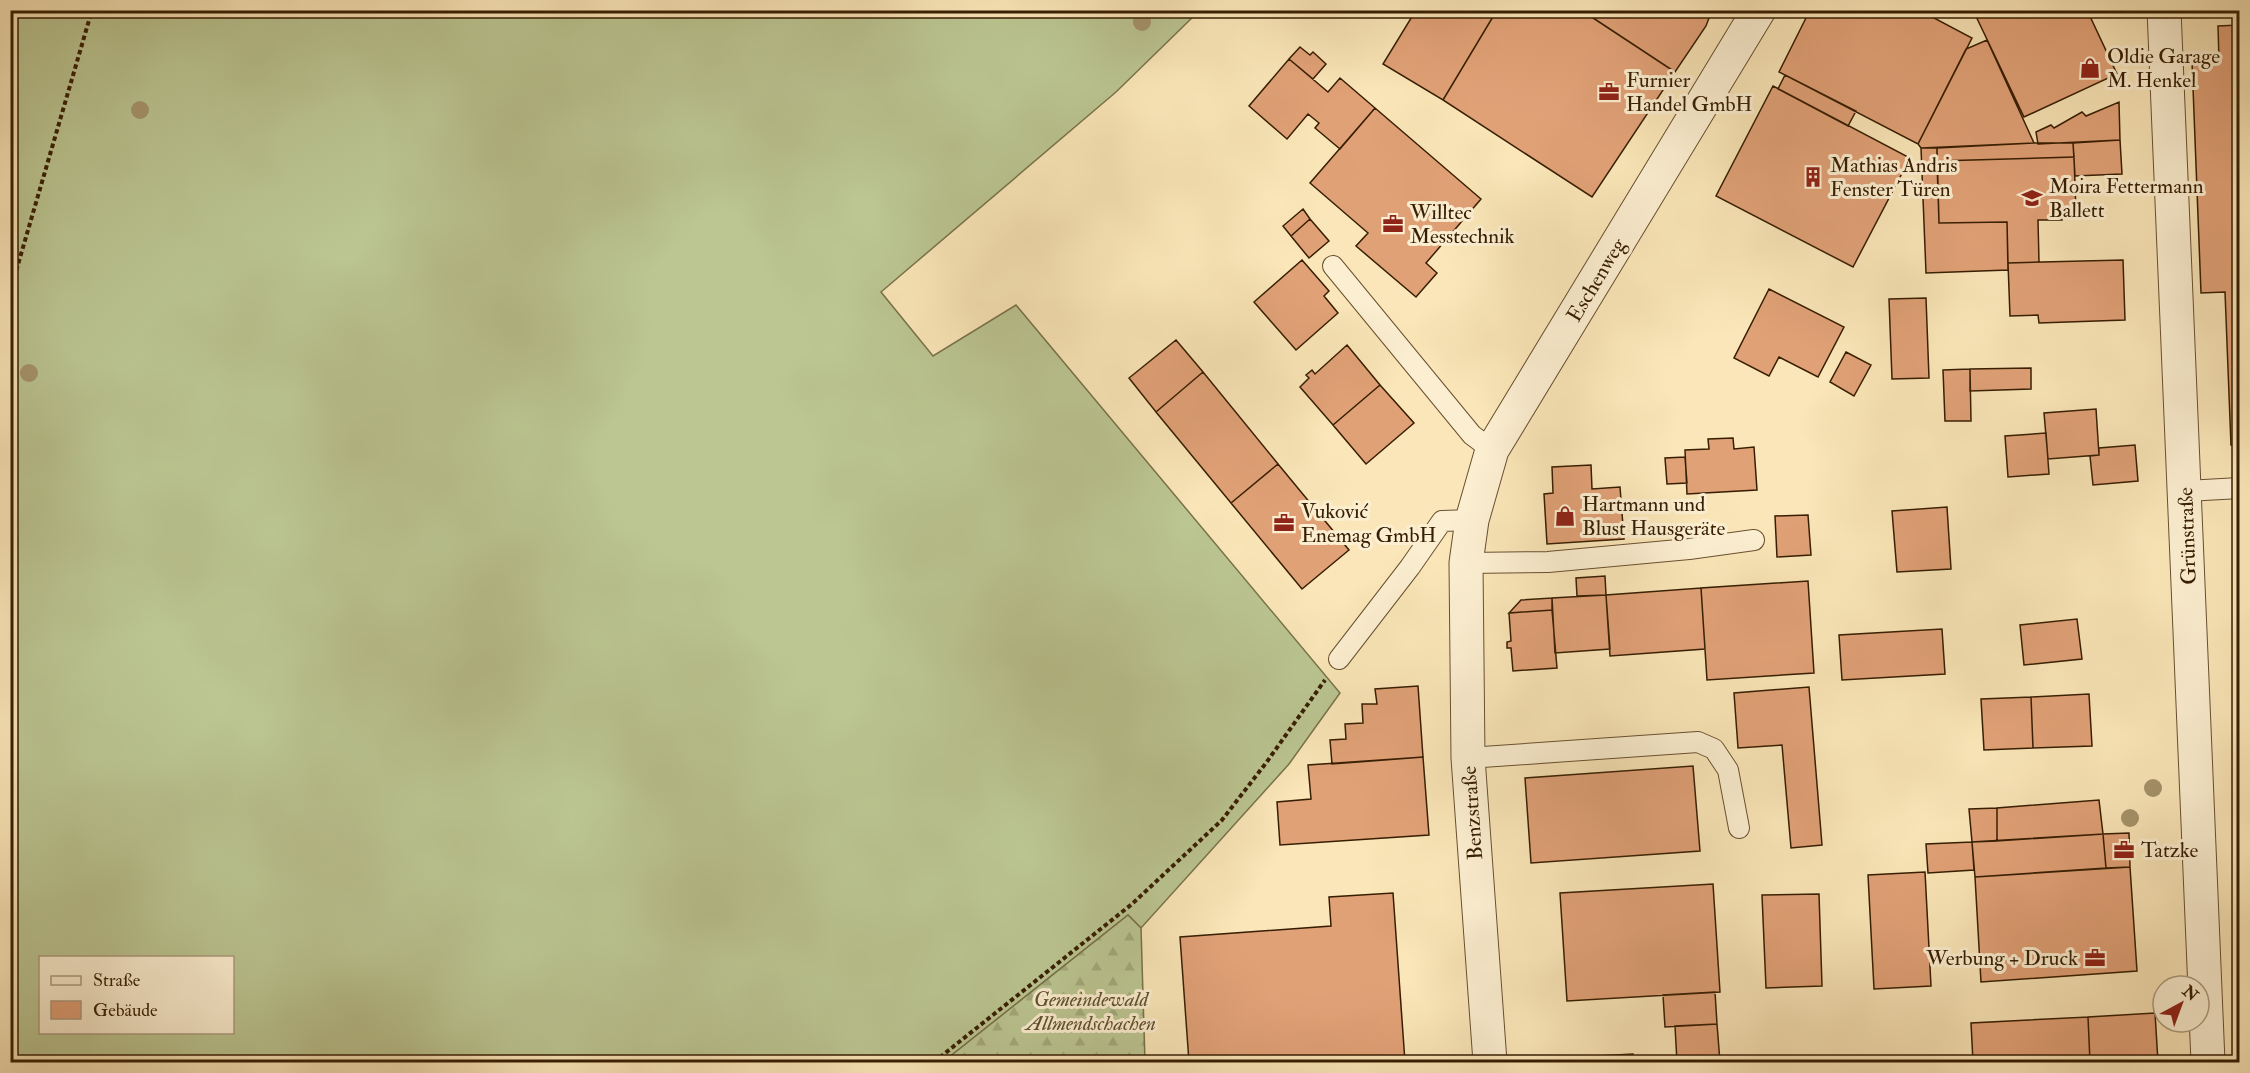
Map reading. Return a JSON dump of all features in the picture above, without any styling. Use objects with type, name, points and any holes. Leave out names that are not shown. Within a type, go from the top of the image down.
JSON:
[{"type":"street","name":"Eschenweg","points":[[1466,563],[1472,520],[1492,450],[1759,10]]},
{"type":"street","name":"Grünstraße","points":[[2164,10],[2186,491],[2208,1062]]},
{"type":"street","name":"Benzstraße","points":[[1466,563],[1468,758],[1490,1062]]},
{"type":"lane","points":[[1333,266],[1472,435],[1492,450]]},
{"type":"lane","points":[[2186,491],[2240,488]]},
{"type":"lane","points":[[1339,659],[1410,567],[1442,521],[1472,520]]},
{"type":"lane","points":[[1466,563],[1548,562],[1689,549],[1754,540]]},
{"type":"lane","points":[[1468,758],[1698,742],[1714,749],[1728,770],[1739,828]]},
{"type":"path","points":[[10,292],[92,10]]},
{"type":"path","points":[[934,1062],[1132,904],[1222,820],[1266,763],[1339,659]]},
{"type":"green space","points":[[18,11],[1199,11],[1116,92],[881,292],[933,356],[1016,305],[1340,693],[1289,764],[1141,928],[1128,915],[943,1062],[11,1062],[10,33]]},
{"type":"green space","name":"Gemeindewald Allmendschachen","points":[[1128,915],[1141,928],[1145,1062],[943,1062]]},
{"type":"building","points":[[1416,10],[1497,10],[1443,100],[1383,64]]},
{"type":"building","points":[[1497,10],[1581,10],[1675,72],[1592,197],[1443,100]]},
{"type":"building","points":[[1581,10],[1712,10],[1706,26],[1675,72]]},
{"type":"building","points":[[1810,10],[1919,10],[1972,38],[1918,144],[1779,72]]},
{"type":"building","points":[[1973,10],[2087,10],[2117,74],[2024,117]]},
{"type":"building","points":[[2240,25],[2240,445],[2231,445],[2225,292],[2201,293],[2192,62],[2219,61],[2218,26]]},
{"type":"building","points":[[1987,40],[2034,143],[1921,148],[1918,144],[1966,49]]},
{"type":"building","points":[[1300,47],[1310,55],[1313,52],[1326,64],[1313,79],[1289,59]]},
{"type":"building","points":[[1289,59],[1328,92],[1340,78],[1375,108],[1340,149],[1315,128],[1319,123],[1308,114],[1287,139],[1249,106]]},
{"type":"building","points":[[1785,75],[1856,111],[1848,126],[1778,89]]},
{"type":"building","name":"Mathias Andris Fenster Türen","points":[[1773,86],[1910,158],[1853,267],[1716,196]]},
{"type":"building","points":[[2119,102],[2120,140],[2038,144],[2036,132],[2051,125],[2054,128],[2082,112],[2086,116]]},
{"type":"building","points":[[1375,108],[1481,199],[1426,263],[1437,273],[1416,297],[1356,246],[1368,233],[1310,183]]},
{"type":"building","points":[[2120,140],[2122,174],[2075,176],[2073,143]]},
{"type":"building","points":[[2073,143],[2074,157],[1937,161],[1937,148]]},
{"type":"building","points":[[1921,148],[1937,148],[1939,223],[2007,222],[2008,270],[1926,273]]},
{"type":"building","points":[[2074,157],[2076,212],[2061,212],[2062,220],[2038,220],[2039,262],[2008,263],[2007,222],[1939,223],[1937,161]]},
{"type":"building","points":[[1303,209],[1310,219],[1291,236],[1283,226]]},
{"type":"building","points":[[1310,219],[1329,241],[1309,258],[1291,236]]},
{"type":"building","points":[[1302,260],[1329,291],[1324,296],[1338,313],[1296,350],[1254,302]]},
{"type":"building","points":[[2123,260],[2125,320],[2039,323],[2038,315],[2010,316],[2008,263]]},
{"type":"building","points":[[1769,289],[1844,327],[1818,377],[1779,357],[1769,376],[1734,358]]},
{"type":"building","points":[[1926,298],[1929,378],[1892,379],[1889,299]]},
{"type":"building","points":[[1176,340],[1203,372],[1156,412],[1129,378]]},
{"type":"building","points":[[1347,345],[1380,385],[1333,425],[1300,387],[1309,378],[1306,375],[1312,370],[1315,374]]},
{"type":"building","points":[[1846,352],[1871,365],[1854,396],[1830,382]]},
{"type":"building","points":[[2031,368],[2031,389],[1970,391],[1970,369]]},
{"type":"building","points":[[1970,369],[1971,421],[1945,421],[1943,370]]},
{"type":"building","points":[[1203,372],[1278,464],[1231,503],[1156,412]]},
{"type":"building","points":[[1380,385],[1414,423],[1366,464],[1333,425]]},
{"type":"building","points":[[2096,409],[2099,455],[2048,459],[2044,413]]},
{"type":"building","points":[[2046,433],[2049,474],[2008,477],[2005,436]]},
{"type":"building","points":[[1733,438],[1734,449],[1754,447],[1757,490],[1687,494],[1685,450],[1709,449],[1708,439]]},
{"type":"building","points":[[2135,445],[2138,481],[2093,485],[2090,456],[2099,455],[2099,448]]},
{"type":"building","points":[[1685,457],[1687,483],[1667,484],[1665,458]]},
{"type":"building","points":[[1278,464],[1349,550],[1302,589],[1231,503]]},
{"type":"building","points":[[1591,465],[1592,489],[1620,487],[1624,539],[1547,544],[1544,494],[1553,493],[1552,467]]},
{"type":"building","points":[[1947,507],[1951,569],[1897,572],[1892,511]]},
{"type":"building","points":[[1808,515],[1811,555],[1777,557],[1775,516]]},
{"type":"building","points":[[1605,576],[1606,595],[1577,596],[1576,578]]},
{"type":"building","points":[[1808,581],[1814,673],[1707,680],[1701,588]]},
{"type":"building","points":[[1701,588],[1705,649],[1610,656],[1606,595]]},
{"type":"building","points":[[1606,595],[1610,649],[1555,653],[1552,598]]},
{"type":"building","points":[[1552,598],[1552,610],[1509,613],[1521,600]]},
{"type":"building","points":[[1552,610],[1557,668],[1513,671],[1511,648],[1507,648],[1507,642],[1511,641],[1509,613]]},
{"type":"building","points":[[2077,619],[2082,659],[2024,665],[2020,625]]},
{"type":"building","points":[[1942,629],[1945,674],[1842,680],[1839,635]]},
{"type":"building","points":[[1418,686],[1423,757],[1332,764],[1330,740],[1346,739],[1345,724],[1363,723],[1362,704],[1377,704],[1375,689]]},
{"type":"building","points":[[1809,687],[1822,845],[1791,848],[1782,745],[1738,748],[1734,693]]},
{"type":"building","points":[[2089,694],[2092,746],[2033,748],[2031,697]]},
{"type":"building","points":[[2031,697],[2033,748],[1984,750],[1981,699]]},
{"type":"building","points":[[1423,757],[1429,835],[1280,845],[1277,802],[1311,799],[1308,765]]},
{"type":"building","points":[[1693,766],[1700,851],[1531,863],[1525,778]]},
{"type":"building","points":[[2099,800],[2103,834],[1997,841],[1997,808]]},
{"type":"building","points":[[1997,808],[1997,841],[1972,842],[1969,809]]},
{"type":"building","points":[[2129,833],[2130,867],[2106,868],[2103,834]]},
{"type":"building","points":[[2103,834],[2106,868],[1975,877],[1972,842]]},
{"type":"building","points":[[1972,842],[1974,870],[1928,873],[1926,844]]},
{"type":"building","points":[[2130,867],[2137,971],[1981,982],[1975,877]]},
{"type":"building","points":[[1925,872],[1931,986],[1874,989],[1868,875]]},
{"type":"building","points":[[1713,884],[1720,992],[1567,1001],[1560,893]]},
{"type":"building","points":[[1393,893],[1405,1062],[1189,1062],[1180,937],[1331,926],[1329,897]]},
{"type":"building","points":[[1819,894],[1822,986],[1766,988],[1762,895]]},
{"type":"building","points":[[1715,992],[1717,1024],[1665,1027],[1663,995]]},
{"type":"building","points":[[2151,1013],[2151,1034],[2156,1034],[2158,1062],[2090,1062],[2088,1017]]},
{"type":"building","points":[[2088,1017],[2090,1062],[1973,1062],[1971,1023]]},
{"type":"building","points":[[1717,1024],[1720,1062],[1677,1062],[1675,1026]]},
{"type":"building","points":[[1633,1054],[1634,1062],[1541,1062],[1541,1059]]},
{"type":"place","name":"Oldie Garage M. Henkel","points":[[2090,68]]},
{"type":"place","name":"Furnier Handel GmbH","points":[[1609,92]]},
{"type":"place","name":"Mathias Andris Fenster Türen","points":[[1813,177]]},
{"type":"place","name":"Moira Fettermann Ballett","points":[[2032,198]]},
{"type":"place","name":"Willtec Messtechnik","points":[[1393,224]]},
{"type":"place","name":"Hartmann und Blust Hausgeräte","points":[[1565,516]]},
{"type":"place","name":"Vuković Enemag GmbH","points":[[1284,523]]},
{"type":"place","name":"Tatzke","points":[[2124,850]]},
{"type":"place","name":"Werbung + Druck","points":[[2095,958]]}]
